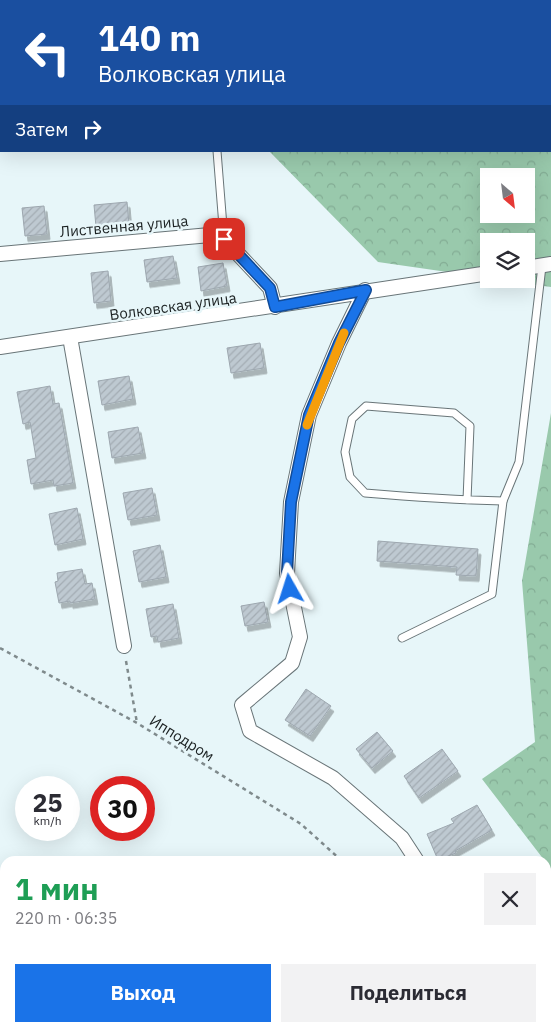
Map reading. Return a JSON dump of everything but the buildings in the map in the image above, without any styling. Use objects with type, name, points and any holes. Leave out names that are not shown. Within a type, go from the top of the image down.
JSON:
[{"type":"street","name":"Лиственная улица","points":[[0,254],[210,235],[224,239]]},
{"type":"street","points":[[224,239],[270,288],[275,307]]},
{"type":"street","name":"Волковская улица","points":[[0,347],[275,307],[366,290],[480,274]]},
{"type":"street","points":[[366,290],[339,343],[309,415],[291,502],[287,573],[300,637],[292,663],[242,705],[250,731],[333,778],[402,838],[414,856]]},
{"type":"street","points":[[70,337],[124,646]]},
{"type":"lane","points":[[217,152],[224,239]]},
{"type":"lane","points":[[402,638],[492,594],[503,500],[519,462],[547,265]]},
{"type":"lane","points":[[467,500],[470,426],[454,413],[366,406],[352,419],[345,452],[350,477],[365,494],[467,500],[503,500]]},
{"type":"path","points":[[124,646],[137,723]]},
{"type":"path","name":"Ипподром","points":[[0,648],[137,723],[301,824],[336,856]]},
{"type":"green space","points":[[270,152],[551,152],[551,287],[535,285],[535,233],[480,233],[480,277],[378,262]]},
{"type":"green space","points":[[551,413],[551,856],[541,856],[482,779],[535,742],[522,581]]},
{"type":"slow traffic","points":[[307,425],[309,415],[344,333]]},
{"type":"route","points":[[224,239],[270,288],[275,307],[366,290],[339,343],[309,415],[291,502],[287,573],[290,589]]}]
